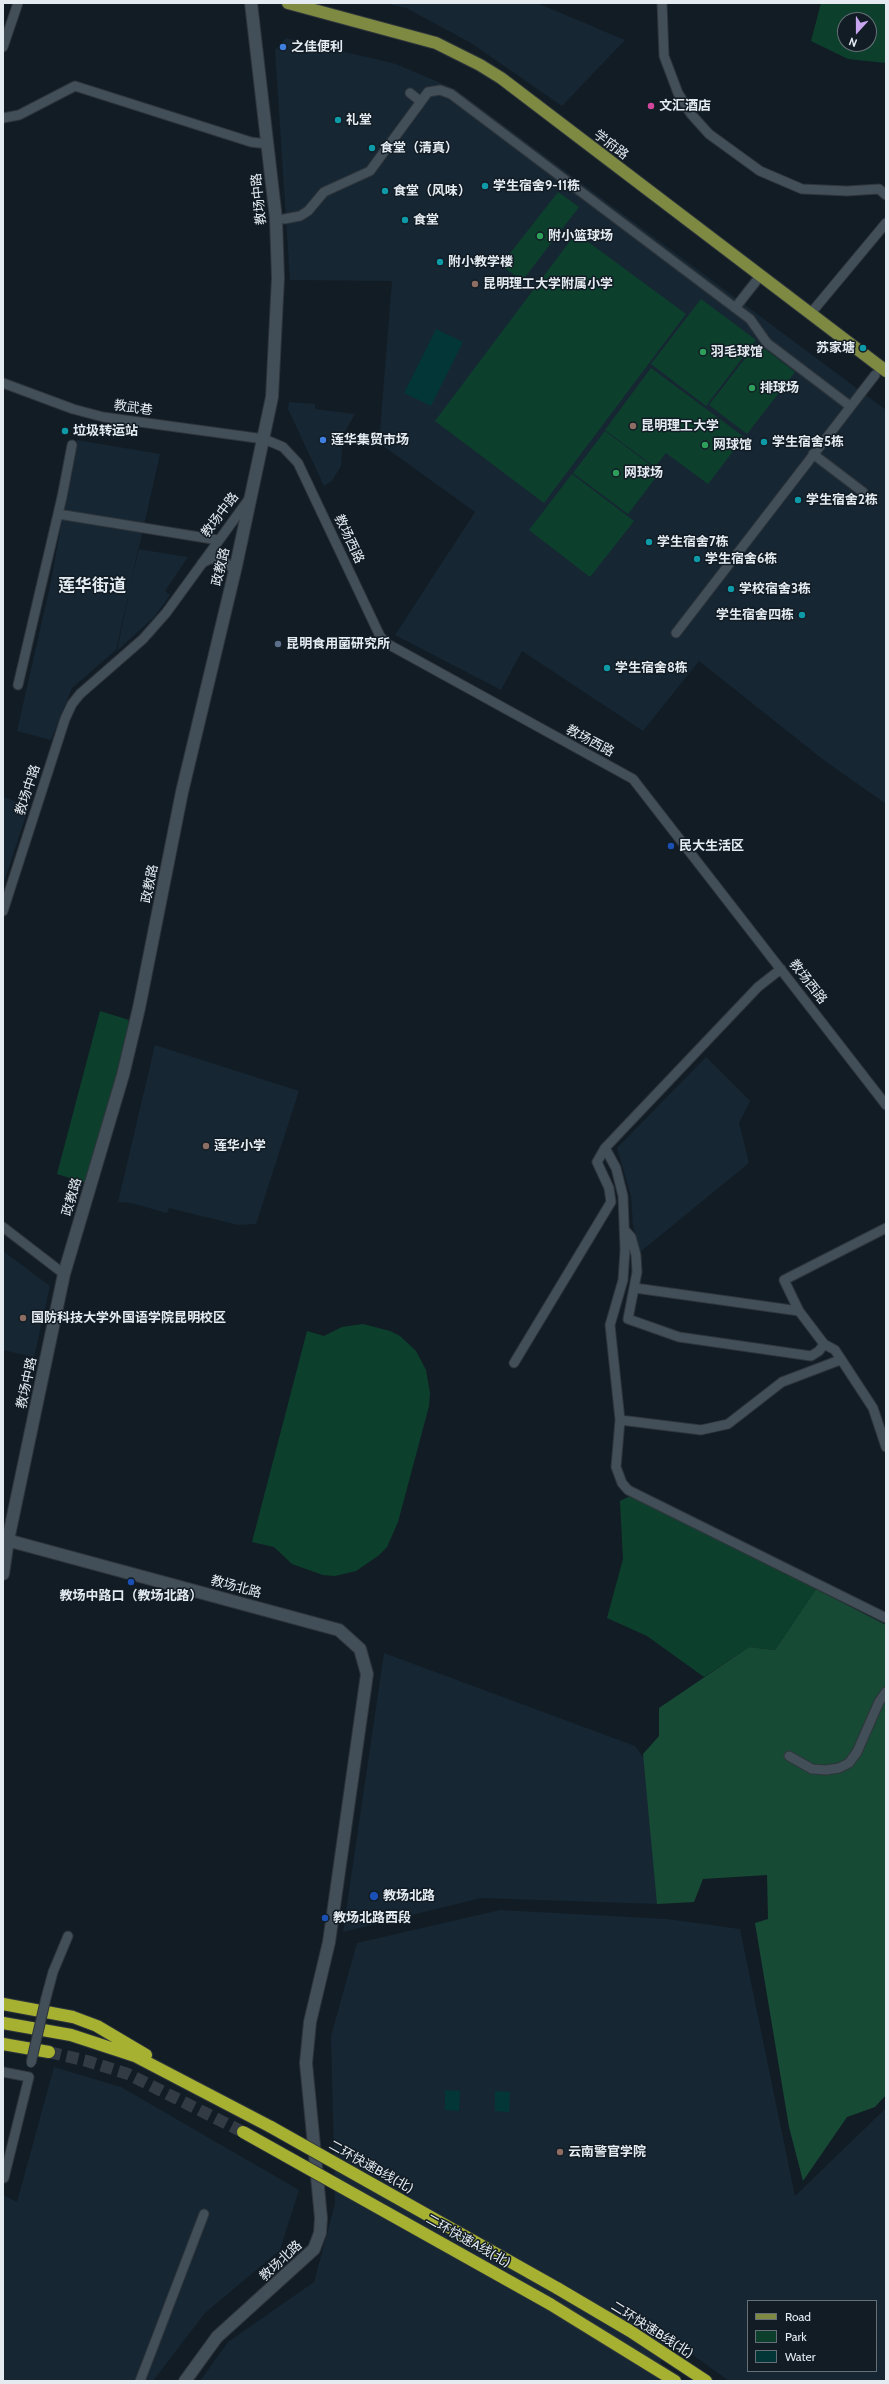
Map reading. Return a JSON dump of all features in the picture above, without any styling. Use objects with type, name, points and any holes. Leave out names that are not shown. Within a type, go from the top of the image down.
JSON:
[{"type":"highway","points":[[3,2004],[68,2016],[97,2026],[198,2087]]},
{"type":"highway","name":"二环快速B线(北)","points":[[3,2023],[71,2035],[108,2046],[135,2056],[198,2087],[557,2288],[630,2331],[706,2381]]},
{"type":"highway","points":[[3,2044],[49,2052]]},
{"type":"highway","name":"二环快速A线(北)","points":[[243,2132],[550,2304],[675,2381]]},
{"type":"main road","name":"教场中路","points":[[251,3],[276,219],[278,278],[272,397],[252,496]]},
{"type":"main road","name":"学府路","points":[[288,3],[436,43],[502,78],[811,313],[880,373]]},
{"type":"main road","name":"政教路","points":[[64,1274],[126,1060],[182,792],[252,496]]},
{"type":"main road","name":"教场中路","points":[[3,1574],[5,1539],[64,1274]]},
{"type":"main road","name":"教场北路","points":[[5,1539],[339,1630],[360,1649],[368,1674],[329,1942],[310,2022],[306,2063],[321,2218],[320,2233],[314,2249],[217,2337],[185,2381]]},
{"type":"street","points":[[3,47],[18,3]]},
{"type":"street","points":[[662,3],[664,56],[678,93],[691,114],[709,134],[760,170],[802,189],[847,191],[879,189],[886,195]]},
{"type":"street","points":[[3,118],[19,115],[75,86],[251,142],[267,144]]},
{"type":"street","points":[[284,219],[300,216],[308,211],[324,192],[370,171],[428,92],[440,90],[451,94],[750,319],[767,343],[850,406]]},
{"type":"street","points":[[410,93],[420,102]]},
{"type":"street","points":[[811,313],[886,223]]},
{"type":"street","points":[[735,308],[761,275]]},
{"type":"street","points":[[676,633],[850,406],[880,373]]},
{"type":"street","name":"教武巷","points":[[3,383],[72,409],[103,417],[264,439]]},
{"type":"street","name":"教场西路","points":[[264,439],[283,447],[298,463],[380,636],[386,643],[633,779],[886,1105]]},
{"type":"street","points":[[18,685],[58,514],[72,445]]},
{"type":"street","points":[[813,454],[863,492]]},
{"type":"street","name":"教场中路","points":[[3,911],[65,719],[72,704],[80,694],[143,639],[166,613],[218,540],[252,496]]},
{"type":"street","points":[[58,514],[218,540]]},
{"type":"street","points":[[202,562],[210,559],[221,559],[235,570]]},
{"type":"street","points":[[514,1363],[611,1202],[610,1188],[597,1162],[605,1148],[758,987],[781,969]]},
{"type":"street","points":[[605,1148],[616,1168],[623,1196],[625,1250],[623,1280],[610,1325],[620,1420],[616,1467],[622,1483],[628,1490],[886,1618]]},
{"type":"street","points":[[3,1227],[64,1274]]},
{"type":"street","points":[[886,1228],[784,1280],[800,1311],[824,1344],[835,1350],[840,1360],[873,1408],[886,1447]]},
{"type":"street","points":[[624,1229],[631,1237],[636,1256],[635,1288],[628,1319],[679,1337],[811,1356],[819,1351],[824,1344]]},
{"type":"street","points":[[635,1288],[800,1311]]},
{"type":"street","points":[[620,1420],[701,1430],[728,1424],[782,1382],[840,1360]]},
{"type":"street","points":[[788,1756],[812,1769],[826,1770],[839,1768],[849,1763],[857,1752],[879,1702],[886,1692]]},
{"type":"street","points":[[4,2178],[29,2077],[31,2062],[46,1998],[53,1972],[68,1936]]},
{"type":"street","points":[[3,2072],[29,2077]]},
{"type":"street","points":[[140,2381],[204,2214]]},
{"type":"shaded area","points":[[384,3],[537,3],[625,40],[562,106],[471,43],[406,8]]},
{"type":"shaded area","name":"昆明理工大学","points":[[286,38],[396,64],[455,89],[886,410],[886,804],[825,761],[699,661],[643,731],[522,651],[501,690],[395,635],[475,512],[379,443],[392,281],[290,280],[275,50]]},
{"type":"shaded area","name":"莲华集贸市场","points":[[289,402],[315,404],[315,409],[355,414],[343,435],[341,466],[332,481],[324,486],[288,409]]},
{"type":"shaded area","points":[[77,440],[160,454],[116,650],[72,688],[51,740],[17,731],[50,586]]},
{"type":"shaded area","points":[[138,549],[188,557],[165,591],[170,595],[155,616],[117,651]]},
{"type":"shaded area","points":[[3,797],[29,806],[3,885]]},
{"type":"shaded area","name":"莲华小学","points":[[155,1045],[299,1091],[256,1224],[238,1225],[169,1208],[167,1213],[131,1203],[118,1202]]},
{"type":"shaded area","points":[[706,1057],[750,1101],[739,1123],[749,1163],[640,1252],[633,1226],[631,1196],[617,1148]]},
{"type":"shaded area","name":"国防科技大学外国语学院昆明校区","points":[[3,1251],[50,1286],[34,1357],[3,1350]]},
{"type":"shaded area","points":[[816,1589],[886,1625],[886,2095],[875,2107],[847,2117],[803,2181],[789,2127],[755,1923],[768,1919],[767,1875],[703,1879],[694,1902],[657,1904],[643,1754],[659,1736],[659,1708],[749,1647],[775,1650]]},
{"type":"shaded area","points":[[384,1653],[635,1746],[677,1806],[657,1904],[481,1898],[343,1932]]},
{"type":"shaded area","name":"云南警官学院","points":[[500,1910],[667,1919],[740,1929],[795,2196],[886,2108],[886,2381],[729,2381],[665,2335],[658,2381],[200,2381],[228,2342],[314,2282],[335,2204],[331,2036],[357,1943]]},
{"type":"shaded area","points":[[54,2067],[121,2087],[299,2190],[280,2250],[205,2313],[153,2381],[3,2381],[3,2195],[17,2202]]},
{"type":"green space","points":[[821,3],[886,3],[886,63],[848,59],[811,41]]},
{"type":"green space","name":"附小篮球场","points":[[558,192],[579,207],[522,281],[501,265]]},
{"type":"green space","points":[[576,233],[686,314],[544,503],[435,421]]},
{"type":"green space","name":"羽毛球馆","points":[[701,299],[756,340],[706,406],[651,364]]},
{"type":"green space","name":"排球场","points":[[757,343],[795,372],[747,434],[709,405]]},
{"type":"green space","points":[[651,368],[744,437],[708,484],[666,453],[655,467],[605,430]]},
{"type":"green space","name":"网球场","points":[[605,431],[660,472],[628,514],[573,473]]},
{"type":"green space","points":[[572,474],[634,521],[590,577],[529,530]]},
{"type":"green space","points":[[100,1011],[129,1020],[124,1056],[86,1183],[57,1174]]},
{"type":"green space","points":[[363,1324],[390,1331],[400,1336],[416,1351],[426,1370],[430,1393],[429,1406],[398,1522],[387,1547],[378,1556],[356,1571],[335,1576],[323,1575],[292,1564],[274,1547],[252,1542],[307,1331],[324,1336],[342,1327]]},
{"type":"green space","points":[[630,1496],[677,1517],[816,1589],[775,1650],[749,1647],[704,1677],[647,1636],[607,1618],[623,1559],[620,1501]]},
{"type":"water","points":[[436,329],[463,342],[431,406],[404,393]]},
{"type":"water","points":[[445,2090],[460,2091],[459,2111],[445,2110]]},
{"type":"water","points":[[495,2091],[510,2092],[509,2112],[495,2111]]},
{"type":"tunnel","points":[[49,2052],[87,2061],[128,2074],[243,2132]]},
{"type":"place","name":"之佳便利","points":[[283,47]]},
{"type":"place","name":"文汇酒店","points":[[651,106]]},
{"type":"place","name":"礼堂","points":[[338,120]]},
{"type":"place","name":"食堂（清真）","points":[[372,148]]},
{"type":"place","name":"学生宿舍9-11栋","points":[[485,186]]},
{"type":"place","name":"食堂（风味）","points":[[385,191]]},
{"type":"place","name":"食堂","points":[[405,220]]},
{"type":"place","name":"附小篮球场","points":[[540,236]]},
{"type":"place","name":"附小教学楼","points":[[440,262]]},
{"type":"place","name":"昆明理工大学附属小学","points":[[475,284]]},
{"type":"place","name":"苏家塘","points":[[863,348]]},
{"type":"place","name":"羽毛球馆","points":[[703,352]]},
{"type":"place","name":"排球场","points":[[752,388]]},
{"type":"place","name":"昆明理工大学","points":[[633,426]]},
{"type":"place","name":"垃圾转运站","points":[[65,431]]},
{"type":"place","name":"莲华集贸市场","points":[[323,440]]},
{"type":"place","name":"学生宿舍5栋","points":[[764,442]]},
{"type":"place","name":"网球馆","points":[[705,445]]},
{"type":"place","name":"网球场","points":[[616,473]]},
{"type":"place","name":"学生宿舍2栋","points":[[798,500]]},
{"type":"place","name":"学生宿舍7栋","points":[[649,542]]},
{"type":"place","name":"学生宿舍6栋","points":[[697,559]]},
{"type":"place","name":"学校宿舍3栋","points":[[731,589]]},
{"type":"place","name":"学生宿舍四栋","points":[[802,615]]},
{"type":"place","name":"昆明食用菌研究所","points":[[278,644]]},
{"type":"place","name":"学生宿舍8栋","points":[[607,668]]},
{"type":"place","name":"民大生活区","points":[[671,846]]},
{"type":"place","name":"莲华小学","points":[[206,1146]]},
{"type":"place","name":"国防科技大学外国语学院昆明校区","points":[[23,1318]]},
{"type":"place","name":"教场中路口（教场北路）","points":[[131,1582]]},
{"type":"place","name":"教场北路","points":[[374,1896]]},
{"type":"place","name":"教场北路西段","points":[[325,1918]]},
{"type":"place","name":"云南警官学院","points":[[560,2152]]},
{"type":"district","name":"莲华街道","points":[[92,586]]}]
